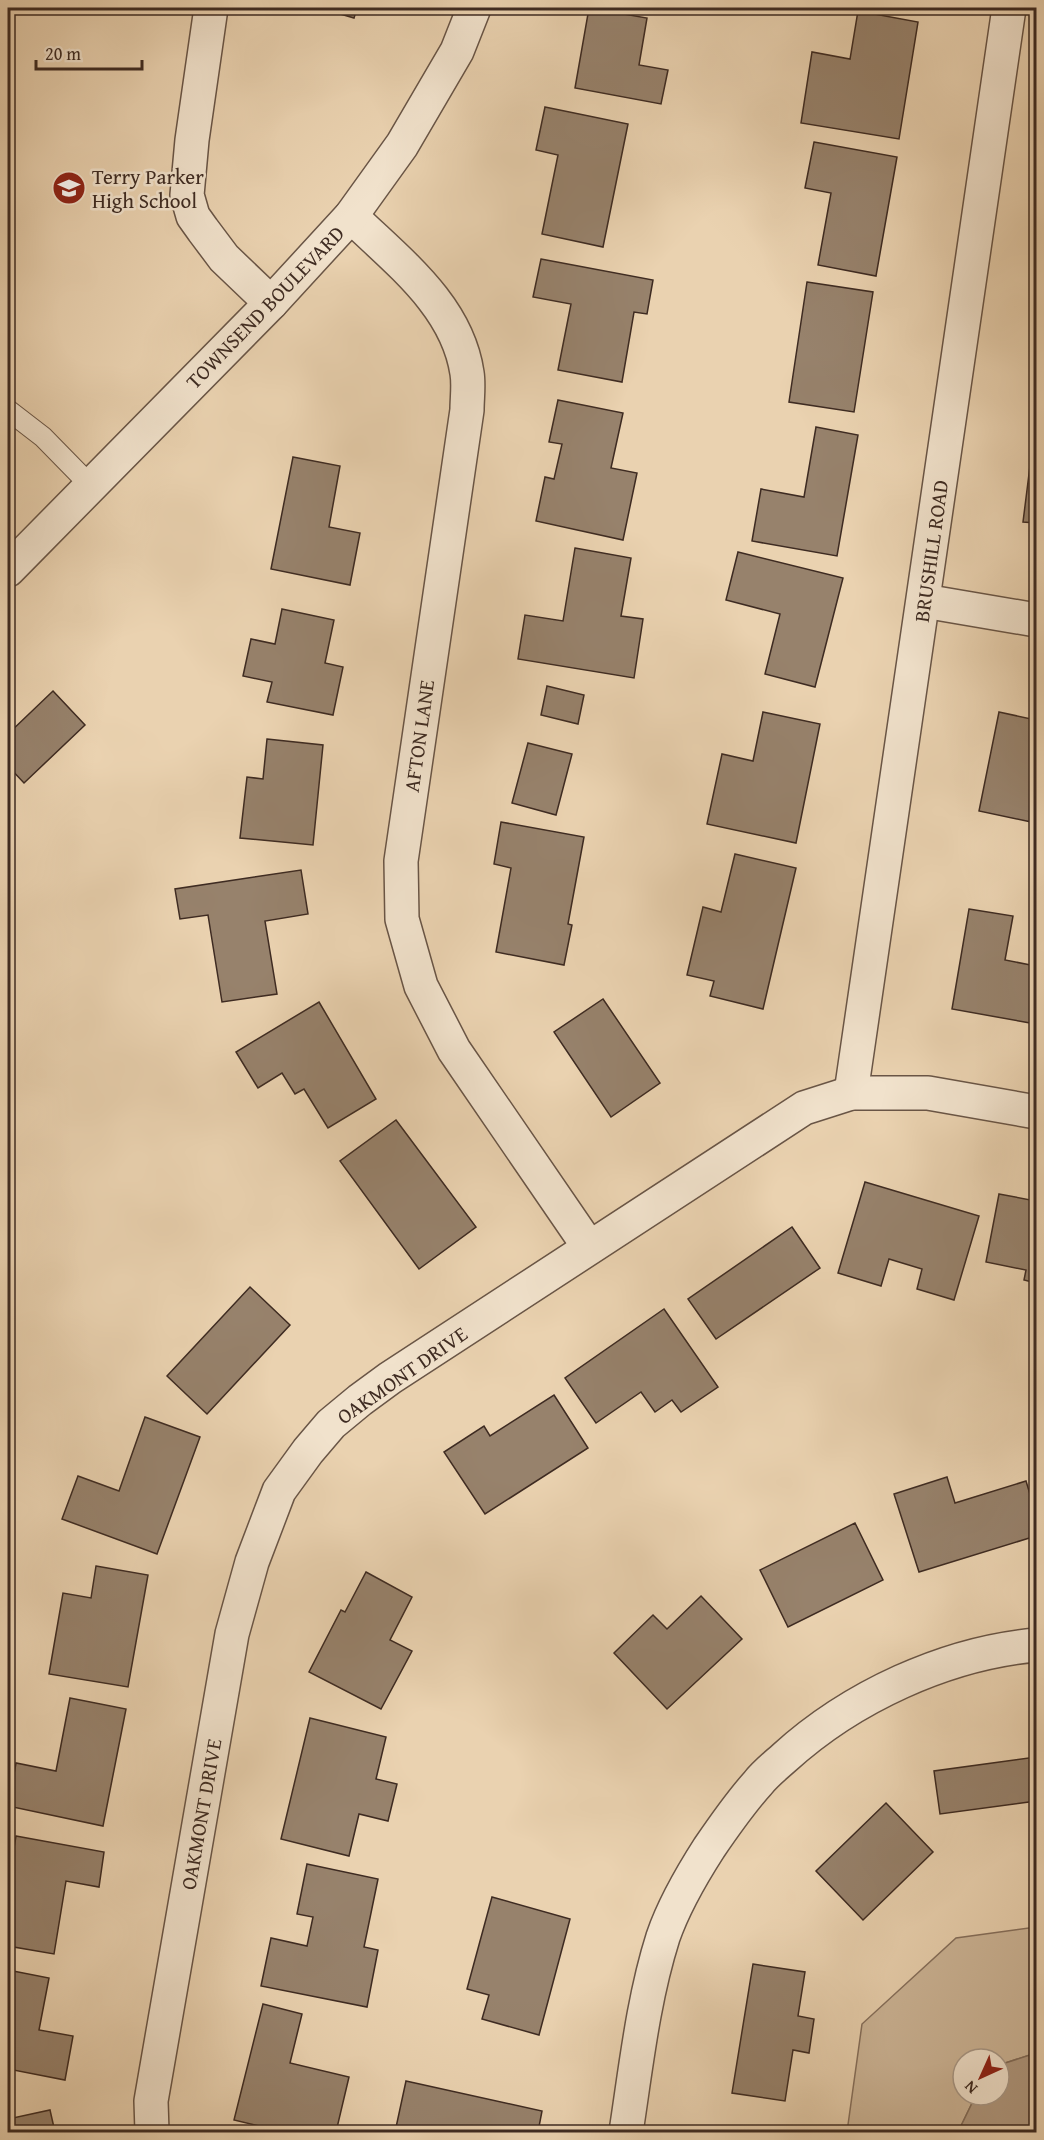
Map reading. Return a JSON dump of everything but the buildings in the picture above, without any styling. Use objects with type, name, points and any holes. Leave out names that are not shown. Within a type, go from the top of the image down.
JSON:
[{"type":"street","points":[[211,8],[192,140],[187,195],[194,216],[224,258],[271,303]]},
{"type":"street","name":"TOWNSEND BOULEVARD","points":[[8,570],[90,484],[271,303],[351,216],[407,135],[457,51],[474,8]]},
{"type":"street","name":"BRUSHILL ROAD","points":[[851,1093],[1009,8]]},
{"type":"street","name":"AFTON LANE","points":[[351,216],[430,294],[456,331],[467,373],[467,410],[401,861],[402,919],[421,986],[454,1050],[589,1247]]},
{"type":"street","points":[[924,602],[1036,620]]},
{"type":"street","name":"OAKMONT DRIVE","points":[[152,2133],[151,2100],[232,1634],[252,1562],[279,1491],[331,1424],[360,1400],[589,1247],[804,1108],[851,1093],[928,1093],[1036,1112]]},
{"type":"street","points":[[626,2133],[642,2022],[663,1936],[687,1881],[718,1834],[759,1781],[804,1740],[863,1700],[933,1669],[1011,1648],[1036,1646]]},
{"type":"lane","points":[[8,410],[43,437],[90,484]]},
{"type":"shaded area","points":[[1036,1927],[1036,2053],[1011,2061],[1011,2047],[951,2047],[951,2107],[970,2107],[958,2132],[847,2132],[862,2024],[956,1938]]},
{"type":"shaded area","points":[[1036,2053],[1036,2132],[958,2132],[970,2107],[1011,2107],[1011,2061]]},
{"type":"place","name":"Terry Parker High School","points":[[69,188]]}]
